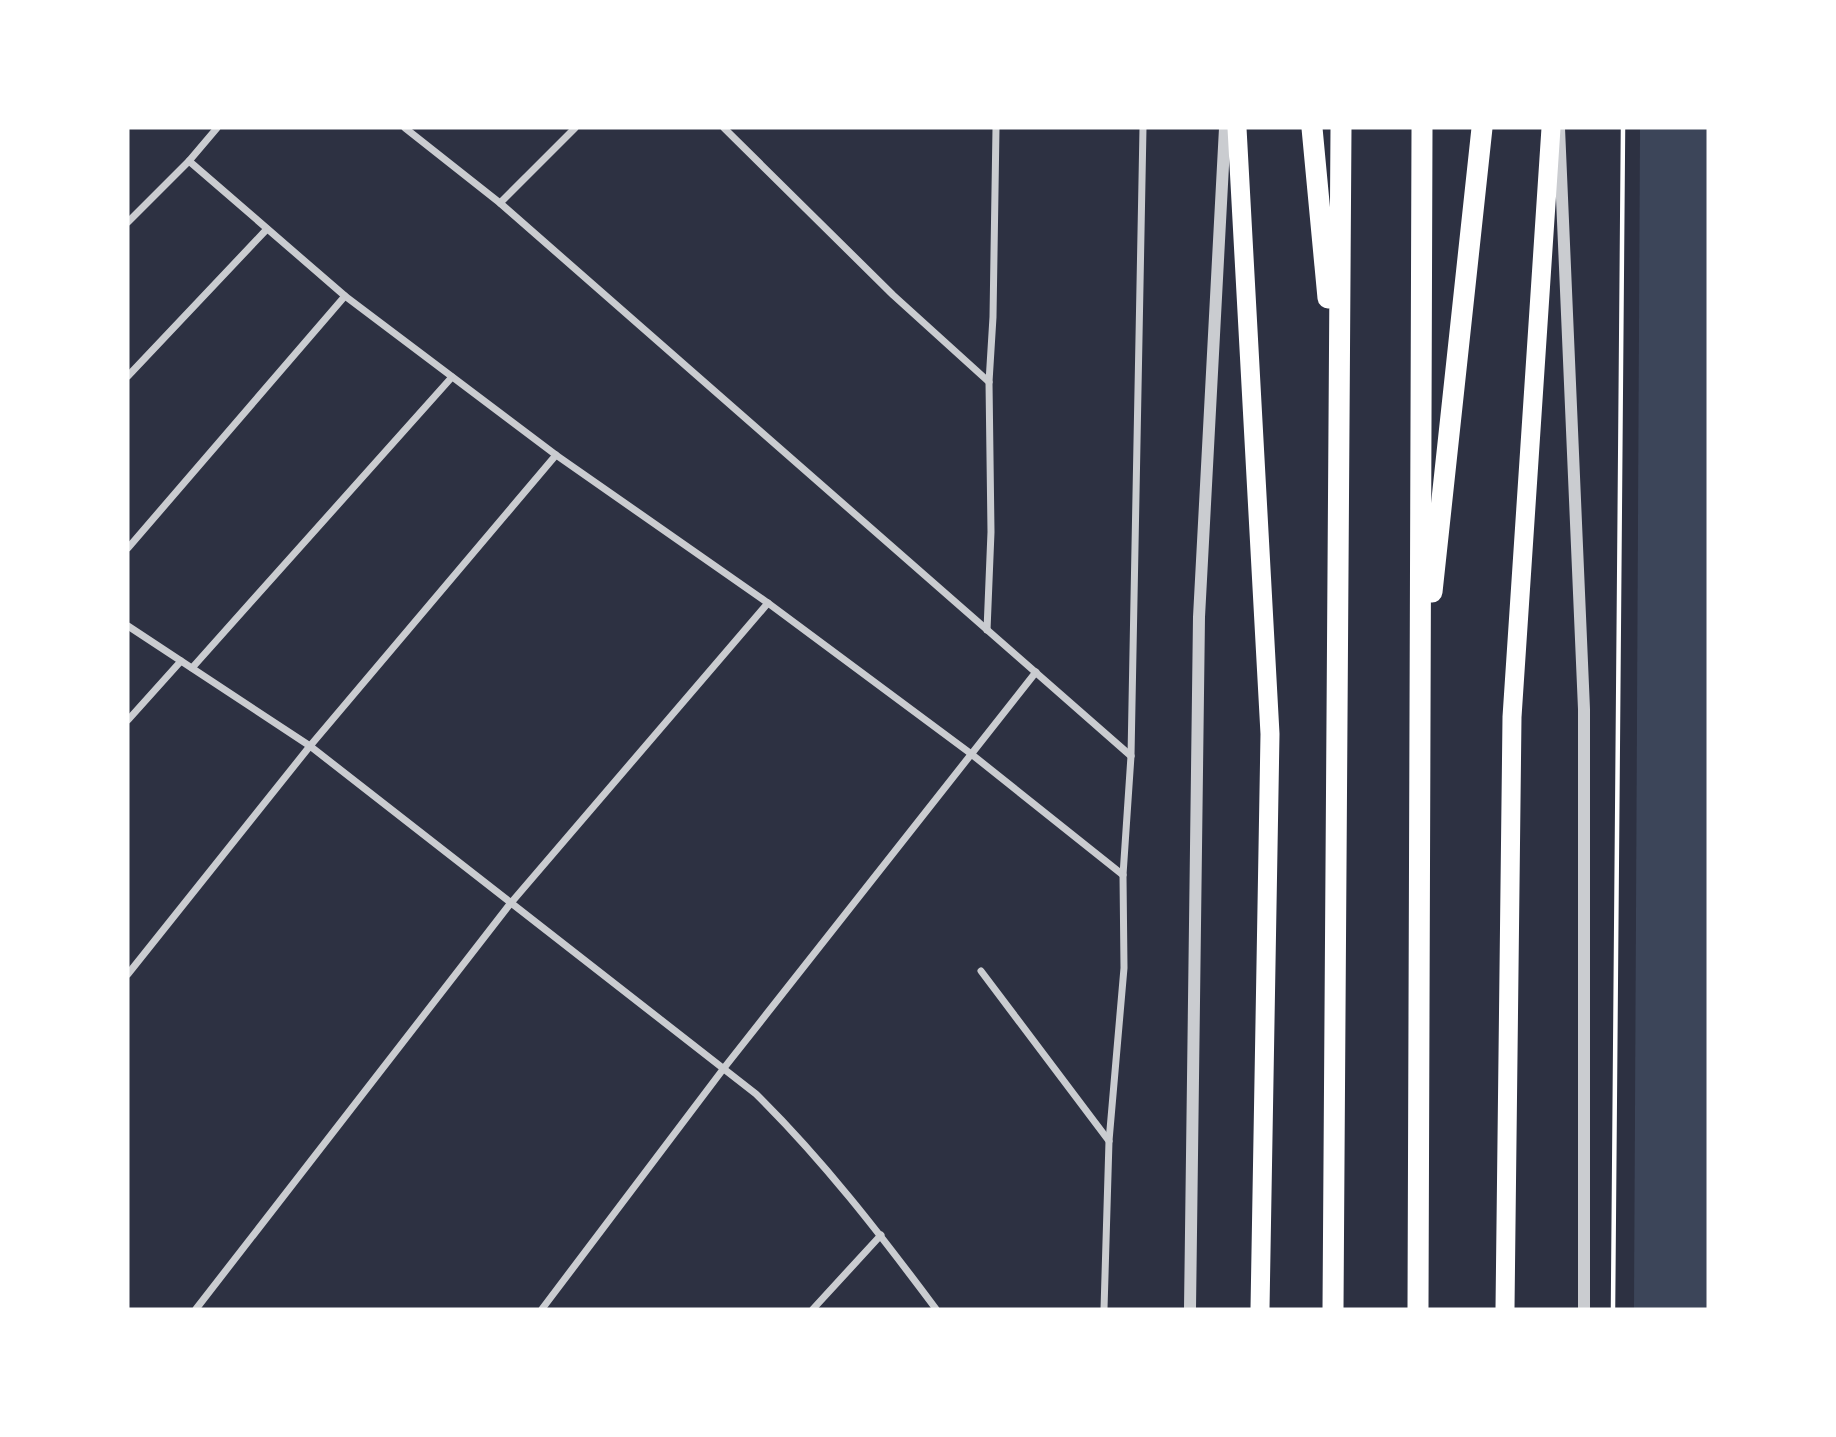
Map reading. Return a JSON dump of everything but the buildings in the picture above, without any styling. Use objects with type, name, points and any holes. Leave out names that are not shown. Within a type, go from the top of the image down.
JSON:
[{"type":"highway","points":[[1237,128],[1270,734],[1260,1309]]},
{"type":"highway","points":[[1312,128],[1338,415]]},
{"type":"highway","points":[[1333,1309],[1341,128]]},
{"type":"highway","points":[[1418,1309],[1422,128]]},
{"type":"highway","points":[[1420,705],[1482,128]]},
{"type":"highway","points":[[1505,1309],[1511,717],[1551,128]]},
{"type":"street","points":[[128,222],[189,161],[217,128]]},
{"type":"street","points":[[405,128],[500,203],[1131,756]]},
{"type":"street","points":[[500,203],[575,128]]},
{"type":"street","points":[[724,128],[893,295],[989,382]]},
{"type":"street","points":[[988,630],[991,532],[989,382],[993,317],[996,128]]},
{"type":"street","points":[[1104,1309],[1109,1140],[1124,968],[1123,875],[1131,756],[1143,128]]},
{"type":"street","points":[[1190,1309],[1199,617],[1225,128]]},
{"type":"street","points":[[1559,128],[1584,709],[1584,1309]]},
{"type":"street","points":[[189,161],[345,296],[556,455],[768,603],[970,753],[1123,875]]},
{"type":"street","points":[[128,376],[267,229]]},
{"type":"street","points":[[128,548],[345,296]]},
{"type":"street","points":[[192,668],[452,377]]},
{"type":"street","points":[[128,974],[310,746],[556,455]]},
{"type":"street","points":[[196,1309],[510,904],[768,603]]},
{"type":"street","points":[[128,626],[310,746],[756,1094],[799,1136],[881,1235],[936,1309]]},
{"type":"street","points":[[128,720],[181,661]]},
{"type":"street","points":[[542,1309],[724,1068],[1036,672]]},
{"type":"street","points":[[981,971],[1109,1140]]},
{"type":"street","points":[[813,1309],[881,1235]]},
{"type":"path","points":[[1613,1309],[1623,128]]},
{"type":"shaded area","points":[[1640,128],[1708,128],[1708,1309],[1634,1309]]}]
